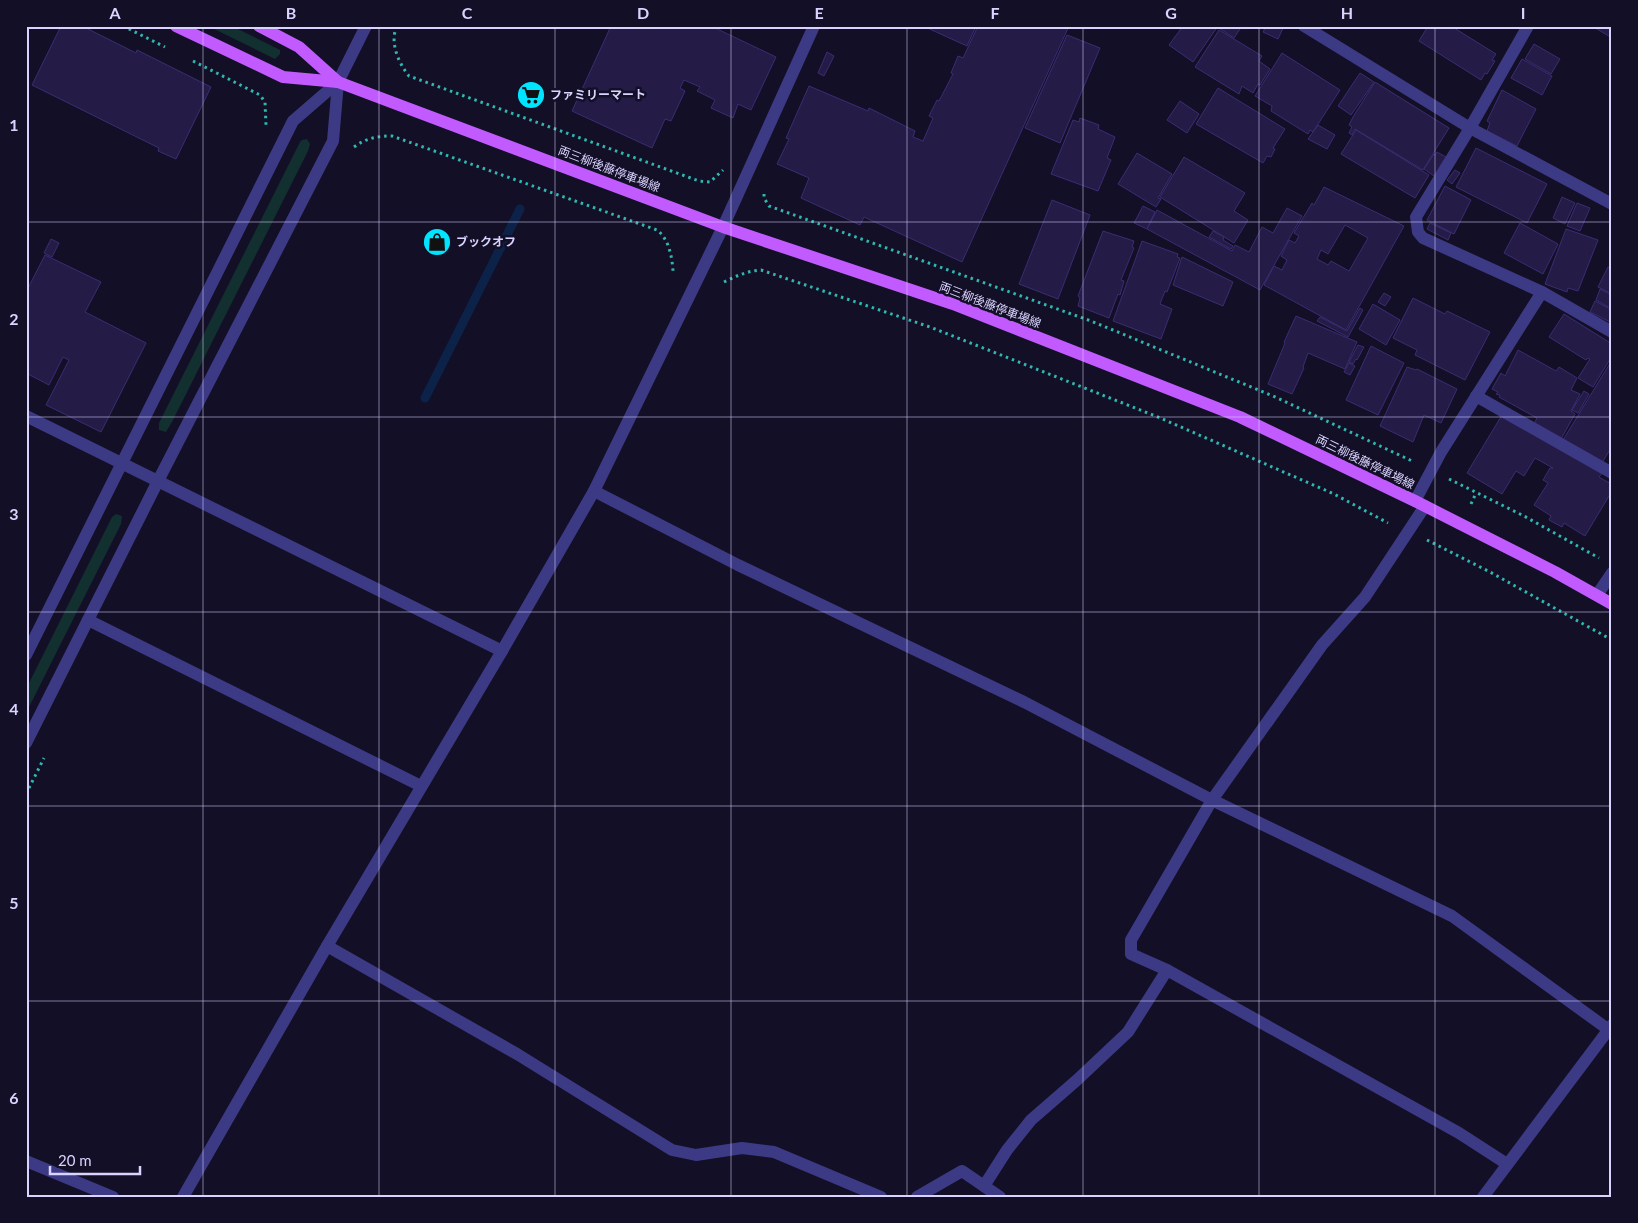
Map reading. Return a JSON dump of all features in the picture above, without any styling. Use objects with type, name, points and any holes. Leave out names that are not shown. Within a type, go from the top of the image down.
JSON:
[{"type":"main road","name":"両三柳後藤停車場線","points":[[176,26],[283,77],[338,82],[723,227],[952,304],[1240,417],[1420,503],[1555,572],[1612,604]]},
{"type":"main road","name":"両三柳後藤停車場線","points":[[259,26],[299,47],[338,82]]},
{"type":"street","points":[[26,743],[158,480],[333,142],[338,82],[366,26]]},
{"type":"street","points":[[183,1197],[594,491],[723,227],[814,26]]},
{"type":"street","points":[[1304,26],[1470,128],[1612,204]]},
{"type":"street","points":[[1528,26],[1416,218],[1418,232],[1423,238],[1542,292],[1612,332]]},
{"type":"street","points":[[26,655],[293,121],[338,82]]},
{"type":"street","points":[[1507,1164],[1459,1134],[1167,970],[1131,954],[1131,940],[1212,800],[1322,645],[1365,596],[1420,503],[1441,452],[1542,292]]},
{"type":"street","points":[[1476,396],[1612,473]]},
{"type":"street","points":[[26,416],[502,651]]},
{"type":"street","points":[[594,491],[738,565],[1024,702],[1212,800],[1452,916],[1610,1028],[1483,1197]]},
{"type":"street","points":[[1597,595],[1612,573]]},
{"type":"street","points":[[88,620],[421,786]]},
{"type":"street","points":[[328,946],[516,1054],[672,1150],[696,1155],[742,1148],[774,1152],[880,1197]]},
{"type":"street","points":[[984,1186],[1007,1150],[1031,1120],[1128,1032],[1167,970]]},
{"type":"street","points":[[26,1161],[113,1197]]},
{"type":"street","points":[[917,1197],[962,1171],[1000,1197]]},
{"type":"path","points":[[122,26],[167,48]]},
{"type":"path","points":[[397,26],[394,42],[400,64],[409,76],[699,181],[710,182],[724,168]]},
{"type":"path","points":[[185,57],[260,96],[265,102],[264,130]]},
{"type":"path","points":[[350,150],[367,140],[392,136],[657,230],[664,235],[674,271]]},
{"type":"path","points":[[764,186],[764,198],[769,206],[1091,321],[1274,396],[1420,465]]},
{"type":"path","points":[[724,282],[751,271],[761,270],[930,327],[1158,417],[1334,494],[1394,526]]},
{"type":"path","points":[[1443,476],[1524,516],[1602,559]]},
{"type":"path","points":[[1471,504],[1476,493]]},
{"type":"path","points":[[1425,539],[1490,572],[1612,640]]},
{"type":"green space","points":[[208,26],[232,26],[280,50],[280,54],[275,59]]},
{"type":"green space","points":[[307,139],[310,144],[308,151],[172,422],[166,432],[159,430],[159,423],[300,142]]},
{"type":"green space","points":[[116,514],[122,516],[121,524],[26,713],[26,689],[112,517]]},
{"type":"building","points":[[61,26],[82,26],[136,53],[137,50],[211,87],[176,159],[158,151],[159,148],[32,85]]},
{"type":"building","points":[[611,26],[711,26],[776,57],[751,110],[738,104],[733,118],[711,108],[715,100],[697,91],[700,87],[684,80],[680,88],[685,91],[671,121],[665,119],[652,148],[572,111]]},
{"type":"building","points":[[923,26],[976,26],[967,46]]},
{"type":"building","points":[[978,26],[1069,26],[962,262],[864,217],[860,225],[801,198],[809,178],[777,164],[789,139],[786,138],[809,86],[868,111],[869,108],[915,131],[913,137],[923,141],[933,118],[929,116],[953,74],[951,73],[958,56],[963,58]]},
{"type":"building","points":[[1183,26],[1218,26],[1193,62],[1169,45]]},
{"type":"building","points":[[1220,26],[1242,26],[1234,38],[1219,28]]},
{"type":"building","points":[[1266,26],[1284,26],[1278,39],[1263,32]]},
{"type":"building","points":[[1428,26],[1451,26],[1496,54],[1492,60],[1495,61],[1487,74],[1485,73],[1481,80],[1419,41]]},
{"type":"building","points":[[1592,26],[1612,26],[1612,38]]},
{"type":"building","points":[[1219,30],[1262,56],[1259,61],[1270,69],[1253,93],[1242,86],[1239,94],[1195,67]]},
{"type":"building","points":[[1067,35],[1100,48],[1060,143],[1025,128]]},
{"type":"building","points":[[1534,44],[1560,59],[1551,74],[1525,59]]},
{"type":"building","points":[[827,52],[834,56],[824,76],[818,73]]},
{"type":"building","points":[[1282,53],[1340,90],[1313,132],[1310,130],[1308,134],[1271,111],[1272,106],[1255,96]]},
{"type":"building","points":[[1522,59],[1552,76],[1542,95],[1511,78]]},
{"type":"building","points":[[1360,73],[1374,82],[1351,115],[1338,106]]},
{"type":"building","points":[[1375,82],[1449,128],[1423,170],[1355,129],[1352,135],[1349,133],[1352,127],[1349,125],[1353,117]]},
{"type":"building","points":[[1218,88],[1285,129],[1273,148],[1275,149],[1271,157],[1267,156],[1263,163],[1196,124]]},
{"type":"building","points":[[1502,90],[1536,109],[1517,146],[1487,131],[1490,123],[1487,121]]},
{"type":"building","points":[[1180,101],[1199,114],[1187,133],[1167,120]]},
{"type":"building","points":[[1080,118],[1099,125],[1098,129],[1115,137],[1107,158],[1111,160],[1098,191],[1051,174],[1073,120],[1079,122]]},
{"type":"building","points":[[1318,125],[1335,135],[1327,149],[1308,139]]},
{"type":"building","points":[[1356,130],[1429,175],[1415,198],[1341,154]]},
{"type":"building","points":[[1476,148],[1547,184],[1527,223],[1456,187]]},
{"type":"building","points":[[1437,152],[1446,157],[1434,176],[1424,169]]},
{"type":"building","points":[[1137,153],[1172,174],[1158,198],[1161,199],[1156,207],[1118,184]]},
{"type":"building","points":[[1184,157],[1245,193],[1234,211],[1248,220],[1234,243],[1160,197]]},
{"type":"building","points":[[1455,170],[1460,173],[1452,184],[1447,180]]},
{"type":"building","points":[[1445,186],[1471,200],[1454,234],[1427,220]]},
{"type":"building","points":[[1324,187],[1404,226],[1346,330],[1264,285],[1274,266],[1282,270],[1287,260],[1281,256],[1289,240],[1295,243],[1299,236],[1294,233],[1312,203],[1314,205]],"holes":[[[1345,225],[1368,238],[1349,271],[1331,261],[1328,265],[1317,259],[1321,250],[1328,254]]]},
{"type":"building","points":[[1562,197],[1575,203],[1565,224],[1553,218]]},
{"type":"building","points":[[1052,200],[1090,215],[1058,299],[1019,284]]},
{"type":"building","points":[[1577,203],[1590,208],[1580,231],[1567,226]]},
{"type":"building","points":[[1143,206],[1155,212],[1147,229],[1134,223]]},
{"type":"building","points":[[1287,208],[1302,216],[1260,290],[1147,229],[1157,210],[1232,251],[1235,245],[1249,252],[1262,227],[1273,233]]},
{"type":"building","points":[[1430,223],[1451,233],[1448,240],[1427,229]]},
{"type":"building","points":[[1520,223],[1558,244],[1543,274],[1504,253]]},
{"type":"building","points":[[1566,229],[1598,240],[1578,291],[1568,288],[1567,292],[1545,284]]},
{"type":"building","points":[[1103,231],[1134,241],[1132,247],[1134,248],[1121,280],[1124,281],[1120,295],[1118,294],[1109,318],[1078,306],[1080,298],[1078,296]]},
{"type":"building","points":[[1213,231],[1224,237],[1223,240],[1233,246],[1231,249],[1209,237]]},
{"type":"building","points":[[51,239],[59,243],[52,257],[44,253]]},
{"type":"building","points":[[1142,241],[1178,254],[1177,257],[1180,258],[1167,292],[1165,291],[1160,304],[1172,309],[1161,339],[1113,321]]},
{"type":"building","points":[[45,255],[101,282],[85,312],[146,343],[101,432],[46,405],[69,360],[63,357],[49,385],[26,373],[26,292]]},
{"type":"building","points":[[1182,257],[1233,282],[1223,306],[1173,285]]},
{"type":"building","points":[[1608,267],[1612,269],[1612,294],[1598,287]]},
{"type":"building","points":[[1600,289],[1612,295],[1612,309],[1596,300]]},
{"type":"building","points":[[1384,293],[1391,297],[1385,306],[1378,302]]},
{"type":"building","points":[[1413,298],[1445,314],[1447,311],[1490,332],[1465,380],[1415,355],[1417,350],[1393,338]]},
{"type":"building","points":[[1595,301],[1612,310],[1612,323],[1590,312]]},
{"type":"building","points":[[1373,304],[1400,320],[1386,345],[1359,329]]},
{"type":"building","points":[[1360,308],[1363,310],[1348,337],[1317,321],[1320,317],[1347,331]]},
{"type":"building","points":[[1564,314],[1612,344],[1612,356],[1593,387],[1578,378],[1590,359],[1586,360],[1549,337]]},
{"type":"building","points":[[1296,316],[1357,342],[1345,369],[1308,353],[1304,368],[1292,394],[1268,384]]},
{"type":"building","points":[[1358,345],[1364,347],[1353,364],[1349,362]]},
{"type":"building","points":[[1371,346],[1404,363],[1378,415],[1346,400]]},
{"type":"building","points":[[1518,350],[1556,371],[1559,367],[1577,378],[1571,390],[1580,394],[1571,411],[1575,414],[1561,439],[1534,424],[1537,418],[1499,397],[1500,395],[1496,394],[1498,392],[1492,389],[1501,373],[1505,376]]},
{"type":"building","points":[[1612,360],[1612,446],[1602,463],[1563,440]]},
{"type":"building","points":[[1349,363],[1355,366],[1350,375],[1344,372]]},
{"type":"building","points":[[1407,367],[1417,369],[1457,389],[1441,423],[1424,415],[1413,442],[1380,426]]},
{"type":"building","points":[[1584,391],[1589,394],[1578,413],[1572,410]]},
{"type":"building","points":[[1502,415],[1602,473],[1599,477],[1611,484],[1609,488],[1612,491],[1585,536],[1564,523],[1562,527],[1549,520],[1551,516],[1534,505],[1548,483],[1543,480],[1550,468],[1553,468],[1535,458],[1524,476],[1516,471],[1502,494],[1467,473]]},
{"type":"waterway","points":[[425,398],[520,209]]},
{"type":"place","name":"ファミリーマート","points":[[531,95]]},
{"type":"place","name":"ブックオフ","points":[[437,242]]}]
